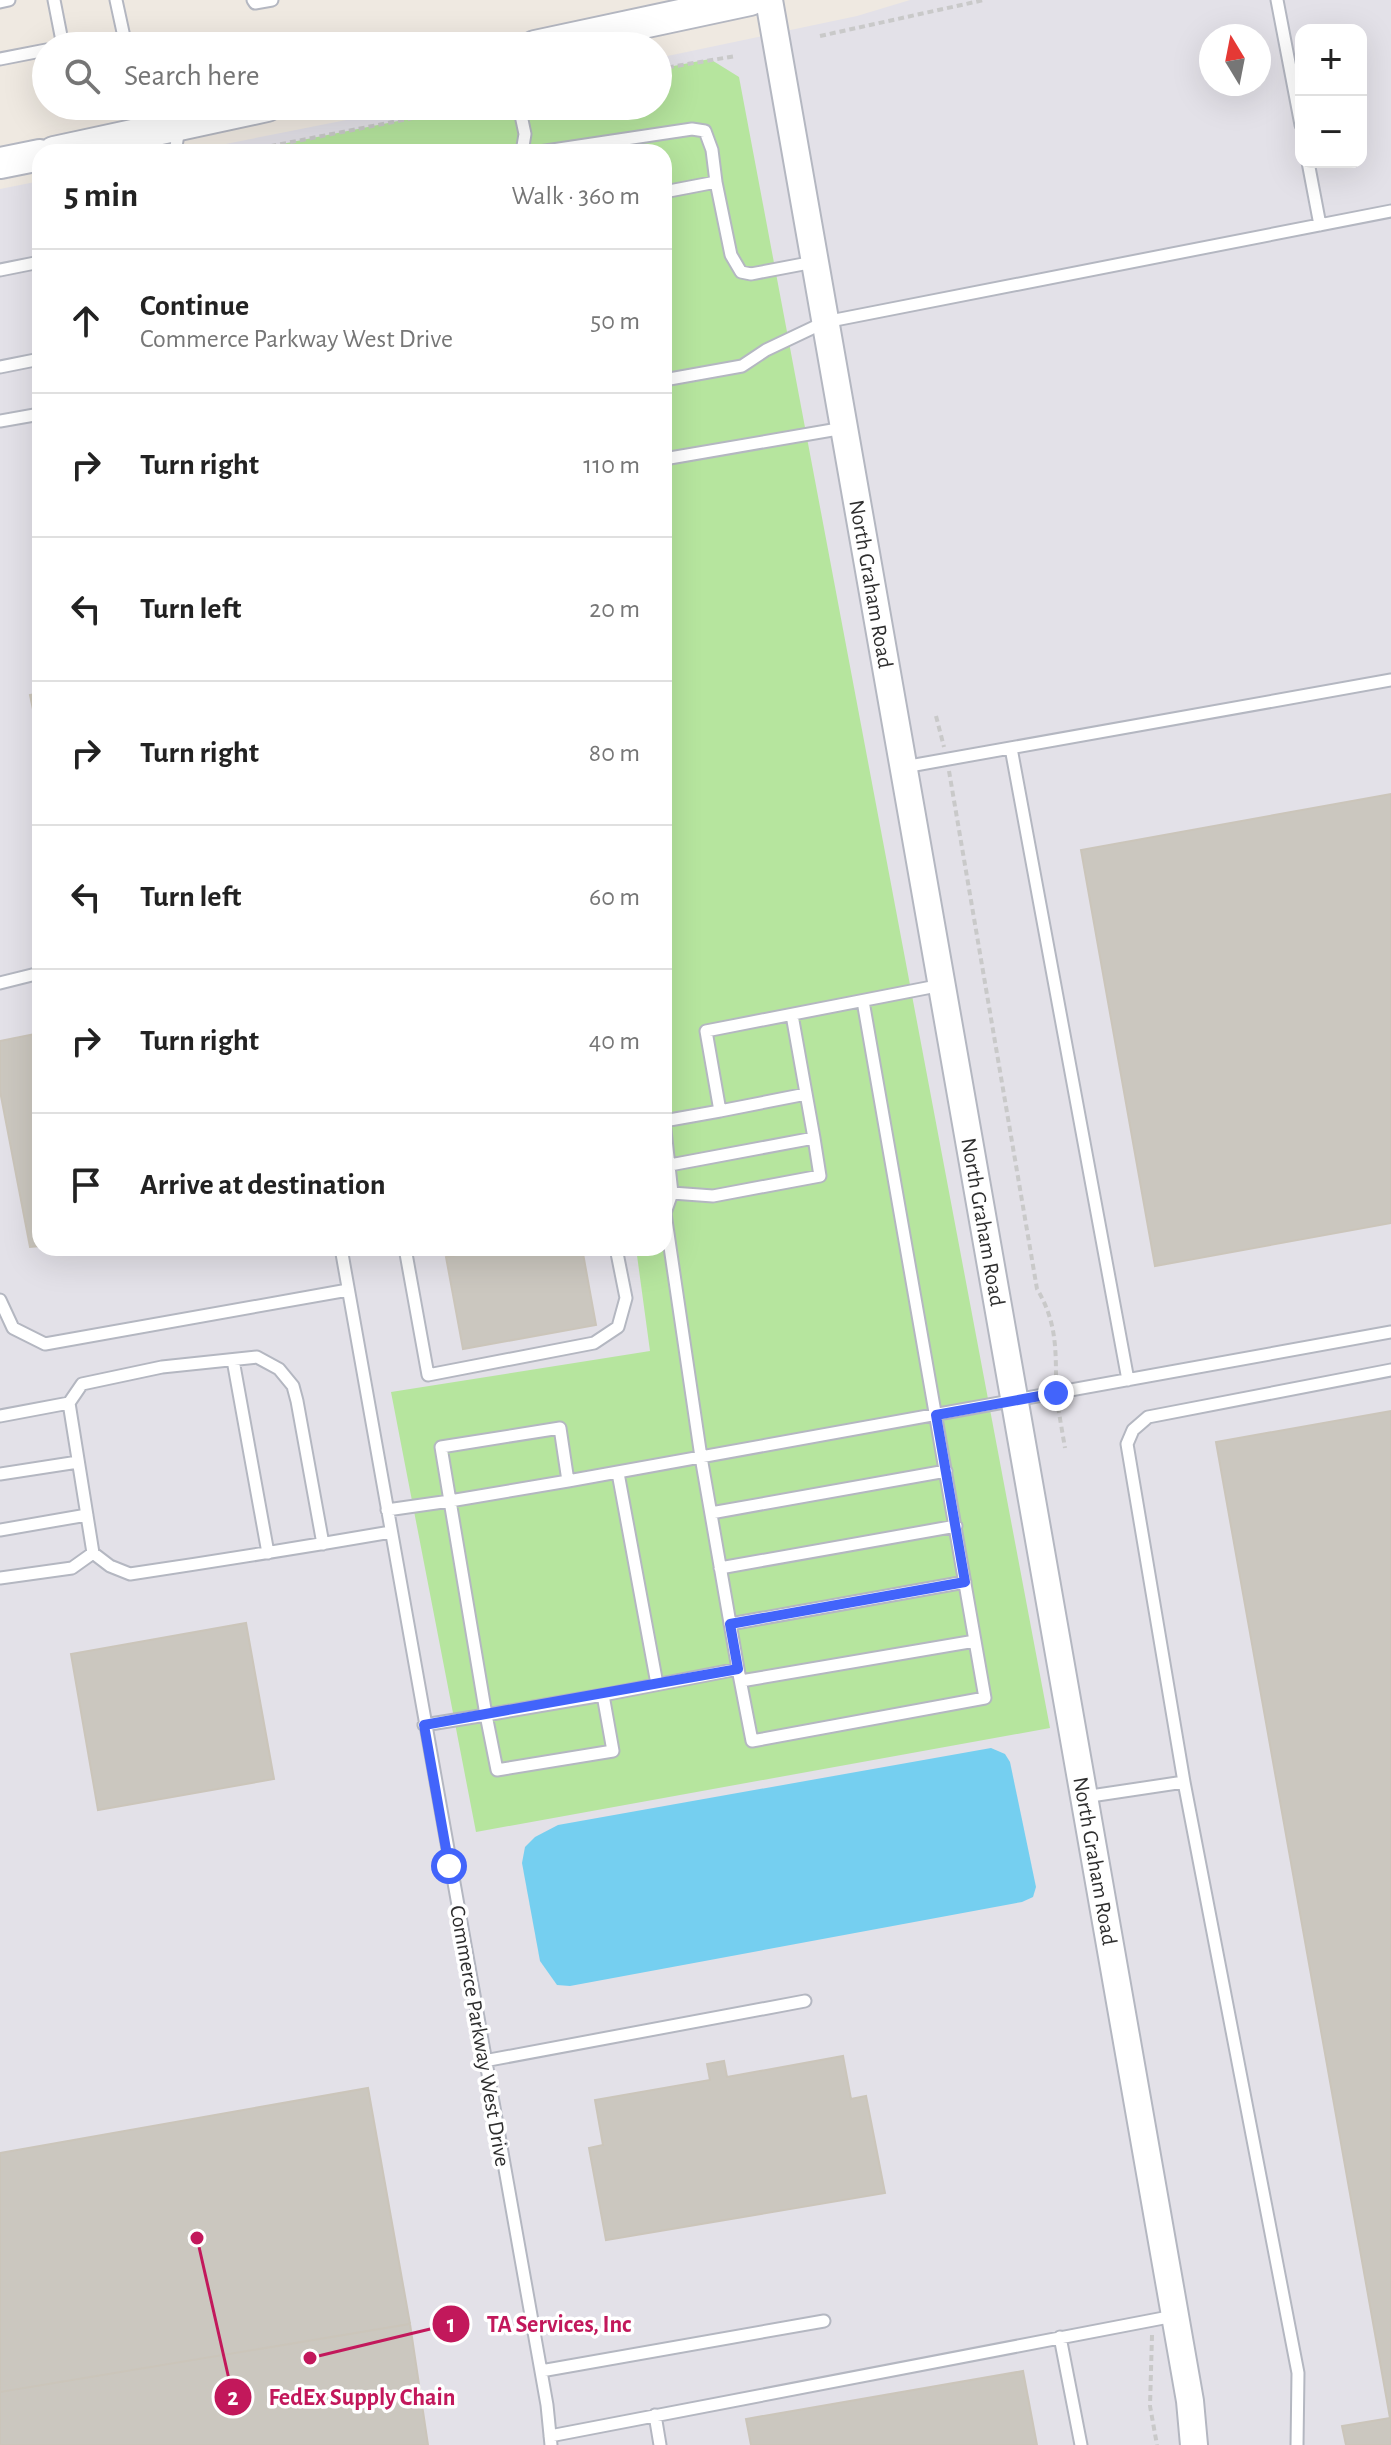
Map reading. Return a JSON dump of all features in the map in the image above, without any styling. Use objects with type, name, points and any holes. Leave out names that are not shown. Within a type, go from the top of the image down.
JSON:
[{"type":"main road","points":[[600,32],[750,0]]},
{"type":"main road","points":[[85,144],[131,132],[177,139],[229,120]]},
{"type":"main road","points":[[0,163],[32,157]]},
{"type":"street","name":"North Graham Road","points":[[769,0],[1084,1797],[1164,2318],[1194,2445]]},
{"type":"lane","points":[[0,2],[9,0]]},
{"type":"lane","points":[[54,0],[60,32]]},
{"type":"lane","points":[[116,0],[123,32]]},
{"type":"lane","points":[[253,0],[255,3],[272,0]]},
{"type":"lane","points":[[1277,0],[1295,96]]},
{"type":"lane","points":[[0,59],[32,53]]},
{"type":"lane","points":[[522,120],[523,144]]},
{"type":"lane","points":[[592,144],[692,129],[705,131],[712,150],[731,255],[741,272],[751,274],[814,262]]},
{"type":"lane","points":[[1309,168],[1320,225]]},
{"type":"lane","points":[[672,190],[716,182]]},
{"type":"lane","points":[[672,379],[742,366],[766,350],[825,322],[1391,211]]},
{"type":"lane","points":[[0,270],[32,264]]},
{"type":"lane","points":[[0,367],[32,361]]},
{"type":"lane","points":[[0,421],[32,415]]},
{"type":"lane","points":[[672,458],[844,428]]},
{"type":"lane","points":[[903,767],[1391,680]]},
{"type":"lane","points":[[1011,748],[1128,1380]]},
{"type":"lane","points":[[0,983],[32,975]]},
{"type":"lane","points":[[720,1111],[706,1031],[942,985]]},
{"type":"lane","points":[[671,1256],[701,1457],[752,1741],[985,1698],[863,1001]]},
{"type":"lane","points":[[672,1193],[713,1196],[820,1176],[792,1015]]},
{"type":"lane","points":[[672,1120],[806,1094]]},
{"type":"lane","points":[[672,1165],[814,1138]]},
{"type":"lane","name":"Commerce Parkway West Drive","points":[[342,1256],[541,2371],[550,2440]]},
{"type":"lane","points":[[406,1256],[428,1375],[594,1343],[618,1327],[626,1298],[618,1256]]},
{"type":"lane","points":[[0,1300],[13,1328],[45,1344],[348,1290]]},
{"type":"lane","points":[[387,1510],[618,1473],[1391,1332]]},
{"type":"lane","points":[[323,1544],[293,1386],[279,1369],[257,1357],[162,1367],[82,1384],[69,1403],[93,1553],[110,1566],[130,1574],[268,1553],[323,1544],[391,1532]]},
{"type":"lane","points":[[233,1360],[268,1553]]},
{"type":"lane","points":[[1297,2445],[1298,2373],[1184,1782],[1127,1444],[1133,1430],[1148,1417],[1391,1370]]},
{"type":"lane","points":[[0,1416],[69,1403]]},
{"type":"lane","points":[[568,1481],[560,1428],[441,1447],[497,1770],[613,1751],[603,1695]]},
{"type":"lane","points":[[0,1474],[78,1462]]},
{"type":"lane","points":[[711,1513],[946,1471]]},
{"type":"lane","points":[[618,1473],[657,1684]]},
{"type":"lane","points":[[0,1530],[87,1515]]},
{"type":"lane","points":[[720,1568],[956,1526]]},
{"type":"lane","points":[[0,1578],[72,1568],[93,1553]]},
{"type":"lane","points":[[730,1624],[965,1582]]},
{"type":"lane","points":[[424,1725],[657,1684],[975,1641]]},
{"type":"lane","points":[[1084,1797],[1184,1782]]},
{"type":"lane","points":[[484,2061],[805,2001]]},
{"type":"lane","points":[[550,2440],[655,2415],[1164,2318]]},
{"type":"lane","points":[[541,2371],[824,2321]]},
{"type":"lane","points":[[1060,2337],[1081,2445]]},
{"type":"lane","points":[[655,2415],[660,2445]]},
{"type":"path","points":[[820,36],[984,0]]},
{"type":"path","points":[[672,67],[736,56]]},
{"type":"path","points":[[282,144],[403,120]]},
{"type":"path","points":[[936,716],[947,760],[1037,1289],[1049,1309],[1056,1333],[1056,1393],[1065,1448]]},
{"type":"path","points":[[1157,2445],[1150,2406],[1164,2318]]},
{"type":"shaded area","points":[[910,0],[1391,0],[1391,2445],[0,2445],[0,189],[32,183],[32,1256],[672,1256],[672,144],[225,144],[346,120],[672,120],[672,55],[857,16]]},
{"type":"green space","points":[[710,59],[739,77],[1050,1728],[476,1832],[391,1392],[650,1351],[637,1256],[672,1256],[672,144],[282,144],[403,120],[672,120],[672,66]]},
{"type":"water","points":[[991,1748],[1005,1754],[1010,1762],[1036,1887],[1033,1897],[1022,1902],[570,1986],[557,1985],[540,1961],[522,1863],[525,1847],[535,1837],[558,1825]]},
{"type":"building","points":[[1391,794],[1391,1223],[1155,1266],[1081,850]]},
{"type":"building","points":[[32,1035],[32,1247],[0,1091],[0,1041]]},
{"type":"building","points":[[583,1256],[596,1325],[463,1349],[446,1257]]},
{"type":"building","points":[[1391,1411],[1391,2445],[1346,2445],[1342,2426],[1390,2418],[1216,1442]]},
{"type":"building","points":[[246,1623],[274,1779],[98,1810],[71,1654]]},
{"type":"building","points":[[843,2056],[851,2099],[866,2096],[885,2193],[606,2240],[589,2148],[603,2145],[595,2100],[710,2080],[707,2064],[724,2061],[727,2077]]},
{"type":"building","points":[[368,2088],[410,2324],[0,2392],[0,2153]]},
{"type":"building","points":[[410,2324],[428,2445],[0,2445],[0,2392]]},
{"type":"building","points":[[1023,2371],[1037,2445],[751,2445],[746,2419]]},
{"type":"place","name":"FedEx Supply Chain","points":[[197,2238]]},
{"type":"place","name":"TA Services, Inc","points":[[310,2358]]},
{"type":"route","points":[[449,1866],[424,1725],[738,1669],[730,1624],[965,1582],[936,1415],[1056,1393]]}]
